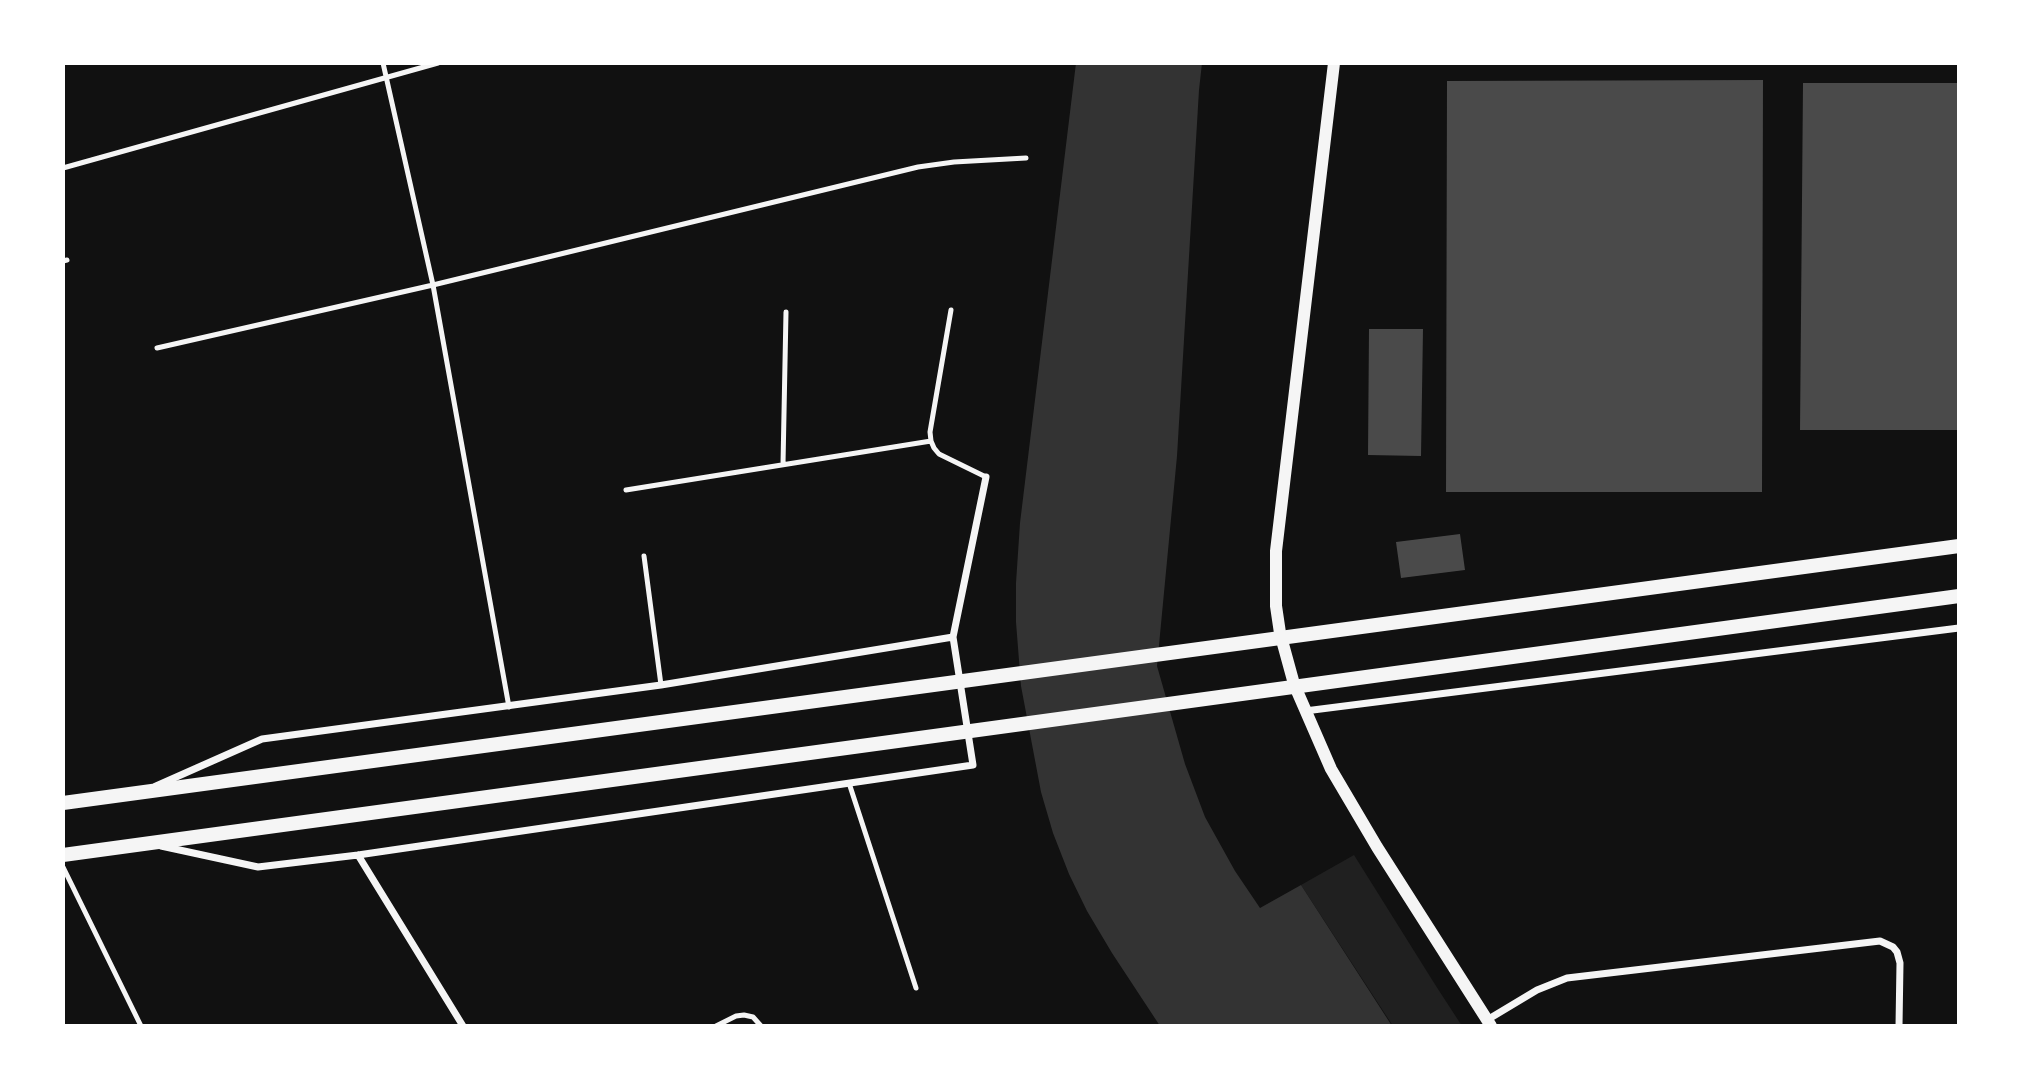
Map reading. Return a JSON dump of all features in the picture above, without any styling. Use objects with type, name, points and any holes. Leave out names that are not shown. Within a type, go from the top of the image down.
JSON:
[{"type":"main road","points":[[63,803],[1959,546]]},
{"type":"main road","points":[[63,855],[1959,596]]},
{"type":"street","points":[[1334,63],[1276,551],[1276,606],[1286,659],[1305,712],[1343,791],[1489,1023],[1537,990],[1567,978],[1880,942],[1893,947],[1900,963],[1899,1026]]},
{"type":"street","points":[[150,843],[258,867],[358,855],[973,765],[953,637],[986,477]]},
{"type":"street","points":[[1305,712],[1959,628]]},
{"type":"street","points":[[143,791],[262,739],[662,685],[953,637]]},
{"type":"street","points":[[358,855],[463,1026]]},
{"type":"lane","points":[[383,63],[433,285],[509,707]]},
{"type":"lane","points":[[63,167],[438,63]]},
{"type":"lane","points":[[157,348],[433,285],[918,167],[1026,158]]},
{"type":"lane","points":[[951,310],[930,432],[931,441],[939,454],[986,477]]},
{"type":"lane","points":[[783,464],[786,312]]},
{"type":"lane","points":[[626,489],[931,441]]},
{"type":"lane","points":[[644,556],[662,685]]},
{"type":"lane","points":[[849,783],[916,988]]},
{"type":"lane","points":[[63,867],[141,1026]]},
{"type":"lane","points":[[716,1026],[744,1015],[753,1017],[761,1026]]},
{"type":"shaded area","points":[[1076,63],[1202,63],[1177,456],[1157,666],[1185,764],[1205,817],[1235,871],[1260,908],[1301,885],[1392,1026],[1160,1026],[1087,911],[1053,833],[1041,792],[1021,686],[1016,583],[1020,523]]},
{"type":"shaded area","points":[[1354,855],[1462,1026],[1393,1026],[1301,885]]},
{"type":"building","points":[[1763,80],[1762,492],[1446,492],[1447,81]]},
{"type":"building","points":[[1803,83],[1959,83],[1959,430],[1800,430]]},
{"type":"building","points":[[1369,329],[1423,329],[1421,456],[1368,455]]},
{"type":"building","points":[[1460,534],[1465,570],[1401,578],[1396,542]]}]
